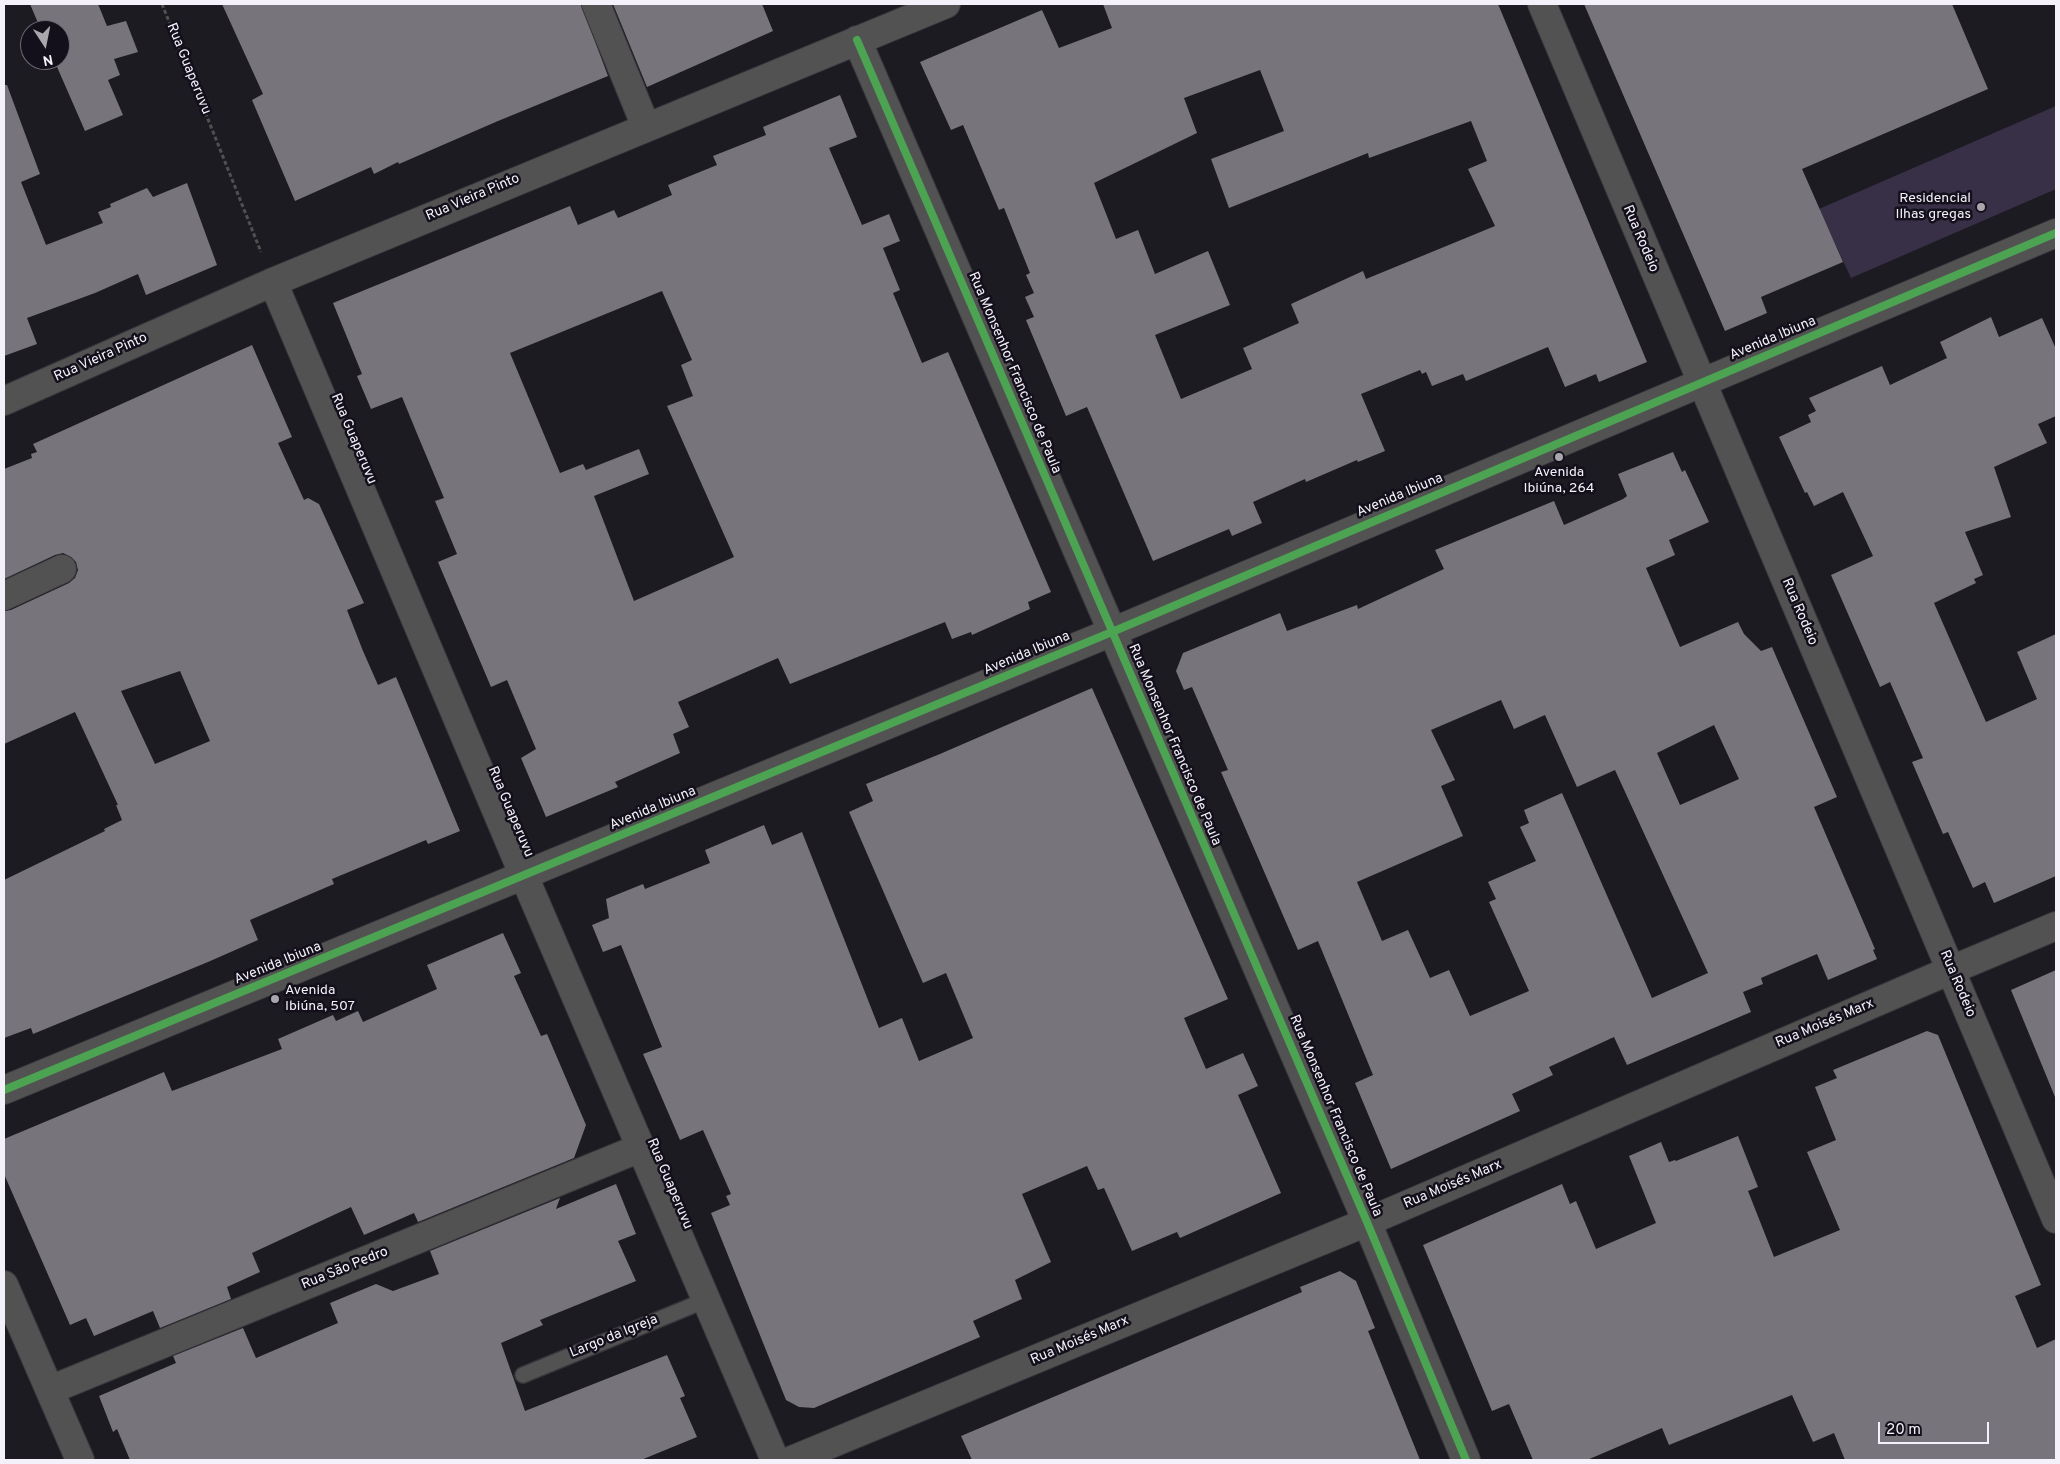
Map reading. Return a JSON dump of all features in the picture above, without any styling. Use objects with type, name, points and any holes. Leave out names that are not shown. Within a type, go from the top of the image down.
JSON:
[{"type":"street","points":[[596,4],[646,127]]},
{"type":"street","name":"Rua Vieira Pinto","points":[[4,401],[273,282],[946,4]]},
{"type":"street","name":"Rua Rodeio","points":[[1542,4],[2056,1219]]},
{"type":"street","name":"Rua Monsenhor Francisco de Paula","points":[[857,40],[1367,1222],[1466,1460]]},
{"type":"street","name":"Avenida Ibiuna","points":[[4,1090],[1112,632],[2056,233]]},
{"type":"street","name":"Rua Guaperuvu","points":[[273,282],[524,876],[775,1460]]},
{"type":"street","points":[[4,596],[62,569]]},
{"type":"street","name":"Rua Moisés Marx","points":[[792,1460],[1367,1222],[2056,926]]},
{"type":"street","name":"Rua São Pedro","points":[[50,1390],[640,1148]]},
{"type":"street","points":[[4,1285],[80,1460]]},
{"type":"lane","name":"Largo da Igreja","points":[[522,1375],[706,1300]]},
{"type":"shaded area","points":[[2056,106],[2056,189],[1851,278],[1819,209]]},
{"type":"building","points":[[30,4],[98,4],[107,26],[126,21],[138,52],[114,59],[120,75],[108,80],[123,115],[85,131],[58,70],[70,70],[70,20],[37,20]]},
{"type":"building","points":[[222,4],[581,4],[608,76],[399,164],[398,162],[374,174],[371,167],[295,201],[252,100],[263,94]]},
{"type":"building","points":[[613,4],[762,4],[773,31],[647,87]]},
{"type":"building","points":[[1103,4],[1498,4],[1647,362],[1599,382],[1596,374],[1565,387],[1548,347],[1466,381],[1463,374],[1432,386],[1426,372],[1422,374],[1420,370],[1361,394],[1385,451],[1358,462],[1357,460],[1306,482],[1305,479],[1253,502],[1262,523],[1232,536],[1229,529],[1153,561],[1087,407],[1066,416],[1026,320],[1034,317],[1025,297],[1034,293],[1026,275],[1030,273],[1004,208],[999,210],[963,125],[951,130],[920,62],[1042,10],[1059,48],[1112,28]],"holes":[[[1260,70],[1284,131],[1211,159],[1229,208],[1368,153],[1369,158],[1471,121],[1487,161],[1468,169],[1495,226],[1366,279],[1363,271],[1291,304],[1299,323],[1243,348],[1252,369],[1181,399],[1155,335],[1230,305],[1208,251],[1155,274],[1138,230],[1116,239],[1094,183],[1197,133],[1184,98]]]},
{"type":"building","points":[[1584,4],[1952,4],[1988,89],[1802,169],[1843,262],[1761,297],[1767,313],[1725,331]]},
{"type":"building","points":[[4,85],[7,85],[40,174],[21,182],[46,245],[103,223],[98,212],[111,207],[110,204],[147,188],[153,197],[187,183],[217,265],[146,295],[138,274],[95,293],[27,318],[37,344],[4,356]]},
{"type":"building","points":[[840,95],[857,137],[829,148],[862,225],[889,214],[900,241],[883,248],[900,290],[893,293],[922,363],[948,352],[1051,592],[1028,602],[1030,609],[972,635],[971,632],[952,639],[945,622],[790,684],[778,658],[678,702],[689,727],[673,734],[680,753],[615,782],[618,787],[546,817],[521,758],[536,749],[507,680],[491,687],[438,562],[457,554],[435,501],[444,498],[402,397],[371,409],[357,376],[362,374],[333,303],[570,206],[578,225],[614,210],[618,218],[672,195],[668,185],[717,165],[713,156],[766,135],[763,127]],"holes":[[[662,291],[692,360],[681,365],[693,396],[667,406],[734,557],[634,601],[594,496],[649,474],[639,449],[586,470],[583,464],[560,473],[510,353]]]},
{"type":"building","points":[[1991,317],[1999,337],[2042,318],[2056,349],[2056,416],[2038,424],[2047,443],[1994,467],[2011,517],[1965,532],[1983,575],[1974,579],[1976,583],[1934,603],[1986,722],[2037,699],[2017,652],[2056,634],[2056,876],[1994,903],[1985,882],[1973,888],[1948,832],[1943,834],[1912,762],[1923,758],[1890,682],[1880,687],[1831,575],[1873,556],[1843,492],[1814,506],[1807,492],[1805,493],[1779,437],[1811,422],[1808,415],[1816,411],[1809,398],[1882,366],[1890,385],[1947,358],[1940,342]]},
{"type":"building","points":[[252,345],[292,437],[278,443],[304,500],[308,498],[319,504],[364,603],[347,610],[363,651],[378,685],[396,677],[460,831],[428,844],[426,840],[332,879],[334,884],[250,920],[258,940],[33,1034],[31,1028],[4,1038],[4,880],[105,831],[104,829],[122,820],[116,805],[118,805],[75,712],[4,744],[4,611],[11,610],[69,583],[75,578],[78,570],[76,562],[63,553],[4,579],[4,469],[32,458],[31,454],[37,452],[33,444]],"holes":[[[180,671],[210,741],[155,764],[121,691]]]},
{"type":"building","points":[[1673,452],[1682,472],[1685,470],[1709,522],[1669,540],[1675,555],[1646,568],[1680,647],[1738,622],[1744,634],[1761,651],[1772,647],[1837,797],[1814,807],[1875,949],[1873,950],[1877,959],[1828,980],[1817,954],[1761,978],[1763,984],[1743,992],[1751,1012],[1627,1065],[1614,1037],[1549,1067],[1553,1075],[1512,1094],[1520,1111],[1391,1169],[1355,1083],[1373,1075],[1318,941],[1298,950],[1221,772],[1228,770],[1192,687],[1184,690],[1176,671],[1183,653],[1280,613],[1287,631],[1357,605],[1358,609],[1444,569],[1435,550],[1554,501],[1564,525],[1623,499],[1627,496],[1618,474]],"holes":[[[1501,700],[1514,729],[1545,715],[1577,787],[1615,770],[1708,973],[1652,998],[1562,793],[1524,810],[1529,823],[1520,827],[1536,861],[1488,882],[1496,899],[1489,902],[1529,991],[1470,1016],[1449,970],[1430,978],[1408,930],[1382,941],[1357,882],[1463,836],[1441,786],[1455,780],[1431,730]],[[1714,725],[1739,779],[1680,805],[1657,753]]]},
{"type":"building","points":[[1092,688],[1228,999],[1184,1018],[1206,1069],[1243,1053],[1258,1086],[1238,1095],[1281,1193],[1180,1238],[1177,1232],[1132,1251],[1104,1188],[1098,1190],[1087,1166],[1022,1194],[1051,1262],[1015,1280],[1022,1299],[973,1321],[980,1337],[814,1408],[799,1407],[786,1400],[711,1213],[730,1205],[726,1196],[731,1194],[703,1130],[680,1140],[643,1054],[662,1047],[621,945],[603,952],[592,925],[609,918],[606,899],[643,884],[645,889],[710,863],[705,850],[764,825],[772,845],[802,832],[879,1028],[902,1018],[919,1061],[973,1038],[946,973],[923,983],[849,812],[873,801],[866,784]]},
{"type":"building","points":[[503,933],[521,973],[514,976],[541,1036],[547,1034],[586,1125],[574,1158],[418,1222],[414,1213],[364,1235],[351,1207],[252,1253],[260,1272],[227,1287],[231,1299],[160,1328],[153,1311],[94,1336],[86,1318],[70,1325],[4,1174],[4,1139],[164,1072],[172,1091],[282,1049],[278,1039],[333,1015],[336,1021],[358,1011],[363,1022],[437,989],[427,965]]},
{"type":"building","points":[[2056,970],[2056,1097],[2055,1097],[2011,990]]},
{"type":"building","points":[[1927,1031],[1938,1035],[2041,1285],[2015,1296],[2037,1348],[2056,1339],[2056,1460],[1845,1460],[1834,1433],[1813,1442],[1792,1395],[1669,1445],[1662,1428],[1587,1460],[1533,1460],[1509,1404],[1492,1411],[1423,1245],[1562,1184],[1570,1204],[1576,1201],[1596,1249],[1656,1223],[1629,1156],[1661,1142],[1669,1162],[1676,1161],[1738,1136],[1758,1187],[1748,1191],[1774,1257],[1840,1230],[1807,1152],[1836,1140],[1815,1087],[1837,1078],[1833,1070]]},
{"type":"building","points":[[616,1184],[636,1234],[618,1241],[636,1281],[540,1320],[543,1325],[501,1343],[525,1411],[667,1355],[685,1396],[680,1398],[697,1437],[641,1460],[130,1460],[117,1429],[113,1432],[99,1396],[176,1363],[173,1356],[243,1328],[256,1358],[338,1323],[330,1303],[376,1284],[393,1291],[439,1274],[430,1251],[560,1198],[556,1209]]},
{"type":"building","points":[[1340,1271],[1356,1281],[1375,1328],[1368,1331],[1420,1460],[972,1460],[961,1436],[1302,1292],[1300,1287]]},
{"type":"cycle path","points":[[857,40],[1367,1222],[1466,1460]]},
{"type":"cycle path","points":[[4,1090],[1112,632],[2056,233]]},
{"type":"place","name":"Residencial Ilhas gregas","points":[[1981,207]]},
{"type":"place","name":"Avenida Ibiúna, 264","points":[[1559,457]]},
{"type":"place","name":"Avenida Ibiúna, 507","points":[[275,999]]}]
